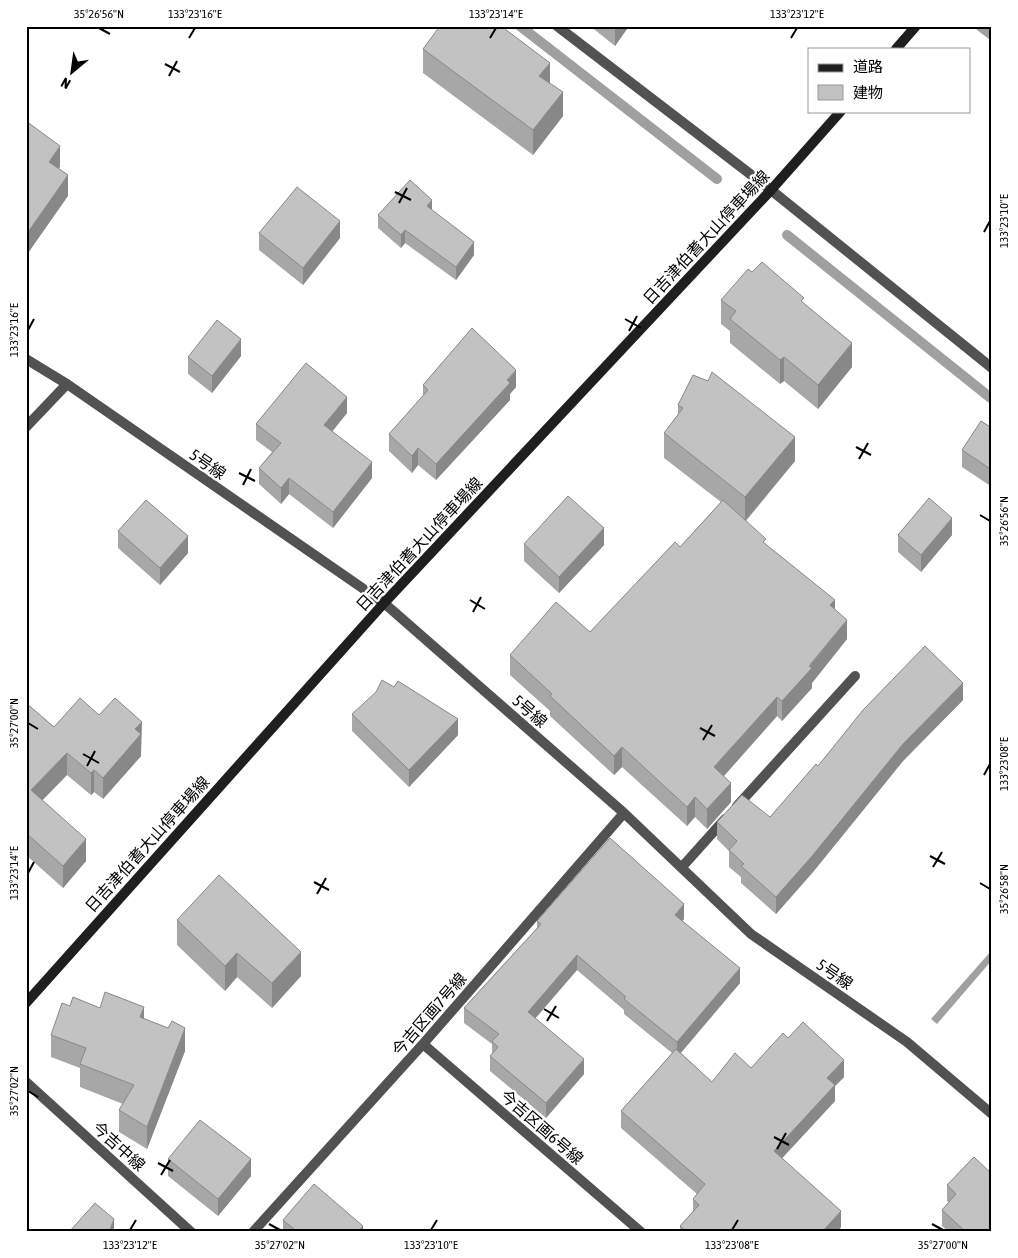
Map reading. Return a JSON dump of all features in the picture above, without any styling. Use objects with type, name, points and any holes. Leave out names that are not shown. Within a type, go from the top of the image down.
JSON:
[{"type":"main road","points":[[897,48],[916,26]]},
{"type":"main road","name":"日吉津伯耆大山停車場線","points":[[26,1003],[384,603],[770,190],[839,112]]},
{"type":"street","points":[[556,26],[770,190],[992,368]]},
{"type":"street","name":"5号線","points":[[26,359],[67,384],[384,603],[624,813],[751,934],[907,1042],[992,1114]]},
{"type":"street","points":[[26,427],[67,384]]},
{"type":"street","points":[[682,867],[855,676]]},
{"type":"street","name":"今吉区画7号線","points":[[252,1232],[423,1044],[624,813]]},
{"type":"street","name":"今吉区画6号線","points":[[423,1044],[641,1232]]},
{"type":"street","name":"今吉中線","points":[[26,1082],[191,1232]]},
{"type":"shaded area","points":[[992,950],[992,960],[937,1024],[931,1019]]},
{"type":"building","points":[[440,26],[501,26],[550,63],[539,76],[563,92],[533,130],[423,49]]},
{"type":"building","points":[[26,121],[60,146],[49,162],[68,175],[26,235]]},
{"type":"building","points":[[410,180],[432,200],[427,206],[474,242],[456,267],[405,230],[401,235],[378,215]]},
{"type":"building","points":[[297,187],[340,221],[303,268],[259,233]]},
{"type":"building","points":[[762,262],[804,298],[801,301],[852,343],[818,385],[784,357],[780,360],[730,319],[736,311],[721,300],[748,269],[752,272]]},
{"type":"building","points":[[217,320],[241,339],[212,376],[188,357]]},
{"type":"building","points":[[472,328],[516,370],[507,380],[510,383],[436,464],[418,448],[412,456],[389,434],[428,390],[423,385]]},
{"type":"building","points":[[306,363],[347,397],[324,425],[372,462],[333,512],[289,478],[281,488],[259,468],[281,443],[256,424]]},
{"type":"building","points":[[712,372],[795,437],[745,497],[664,433],[683,408],[678,405],[693,375],[708,381]]},
{"type":"building","points":[[981,421],[992,428],[992,470],[962,450]]},
{"type":"building","points":[[568,496],[604,528],[559,577],[524,544]]},
{"type":"building","points":[[929,498],[952,518],[921,555],[898,535]]},
{"type":"building","points":[[146,500],[188,536],[160,568],[118,531]]},
{"type":"building","points":[[723,500],[766,539],[763,542],[835,600],[830,605],[847,620],[809,666],[812,668],[782,701],[777,697],[714,767],[731,783],[707,809],[695,797],[687,807],[622,747],[614,756],[550,696],[552,694],[510,655],[556,602],[590,632],[675,542],[680,547]]},
{"type":"building","points":[[925,646],[963,683],[903,744],[813,855],[776,897],[741,866],[744,864],[729,850],[737,841],[717,822],[742,795],[770,817],[816,764],[818,766],[863,710]]},
{"type":"building","points":[[382,680],[394,687],[398,681],[458,719],[409,770],[352,714],[376,692]]},
{"type":"building","points":[[80,698],[99,715],[115,698],[142,722],[135,729],[141,734],[103,778],[94,770],[91,773],[67,753],[31,790],[86,839],[63,866],[26,833],[26,703],[54,727]]},
{"type":"building","points":[[610,838],[684,904],[675,915],[740,968],[677,1042],[624,999],[626,997],[577,955],[528,1012],[584,1059],[546,1103],[490,1056],[498,1047],[492,1041],[499,1034],[464,1008],[541,924],[537,921]]},
{"type":"building","points":[[219,875],[301,952],[272,983],[237,953],[225,966],[177,920]]},
{"type":"building","points":[[105,992],[144,1007],[140,1017],[168,1028],[172,1021],[185,1028],[147,1127],[119,1110],[134,1085],[80,1064],[86,1048],[51,1035],[62,1003],[70,1006],[73,997],[100,1008]]},
{"type":"building","points":[[803,1022],[844,1060],[827,1078],[835,1085],[774,1151],[841,1211],[822,1232],[687,1232],[680,1226],[699,1205],[693,1199],[705,1184],[621,1111],[676,1049],[712,1082],[735,1053],[751,1068],[783,1033],[788,1038]]},
{"type":"building","points":[[200,1120],[251,1159],[218,1199],[168,1159]]},
{"type":"building","points":[[974,1157],[992,1174],[992,1232],[966,1232],[942,1210],[956,1194],[947,1185]]},
{"type":"building","points":[[314,1184],[363,1226],[358,1232],[293,1232],[295,1230],[283,1220]]},
{"type":"building","points":[[95,1203],[114,1219],[109,1232],[69,1232]]},
{"type":"waterway","points":[[520,26],[717,179]]},
{"type":"waterway","points":[[980,26],[992,35]]},
{"type":"waterway","points":[[787,235],[992,399]]}]
